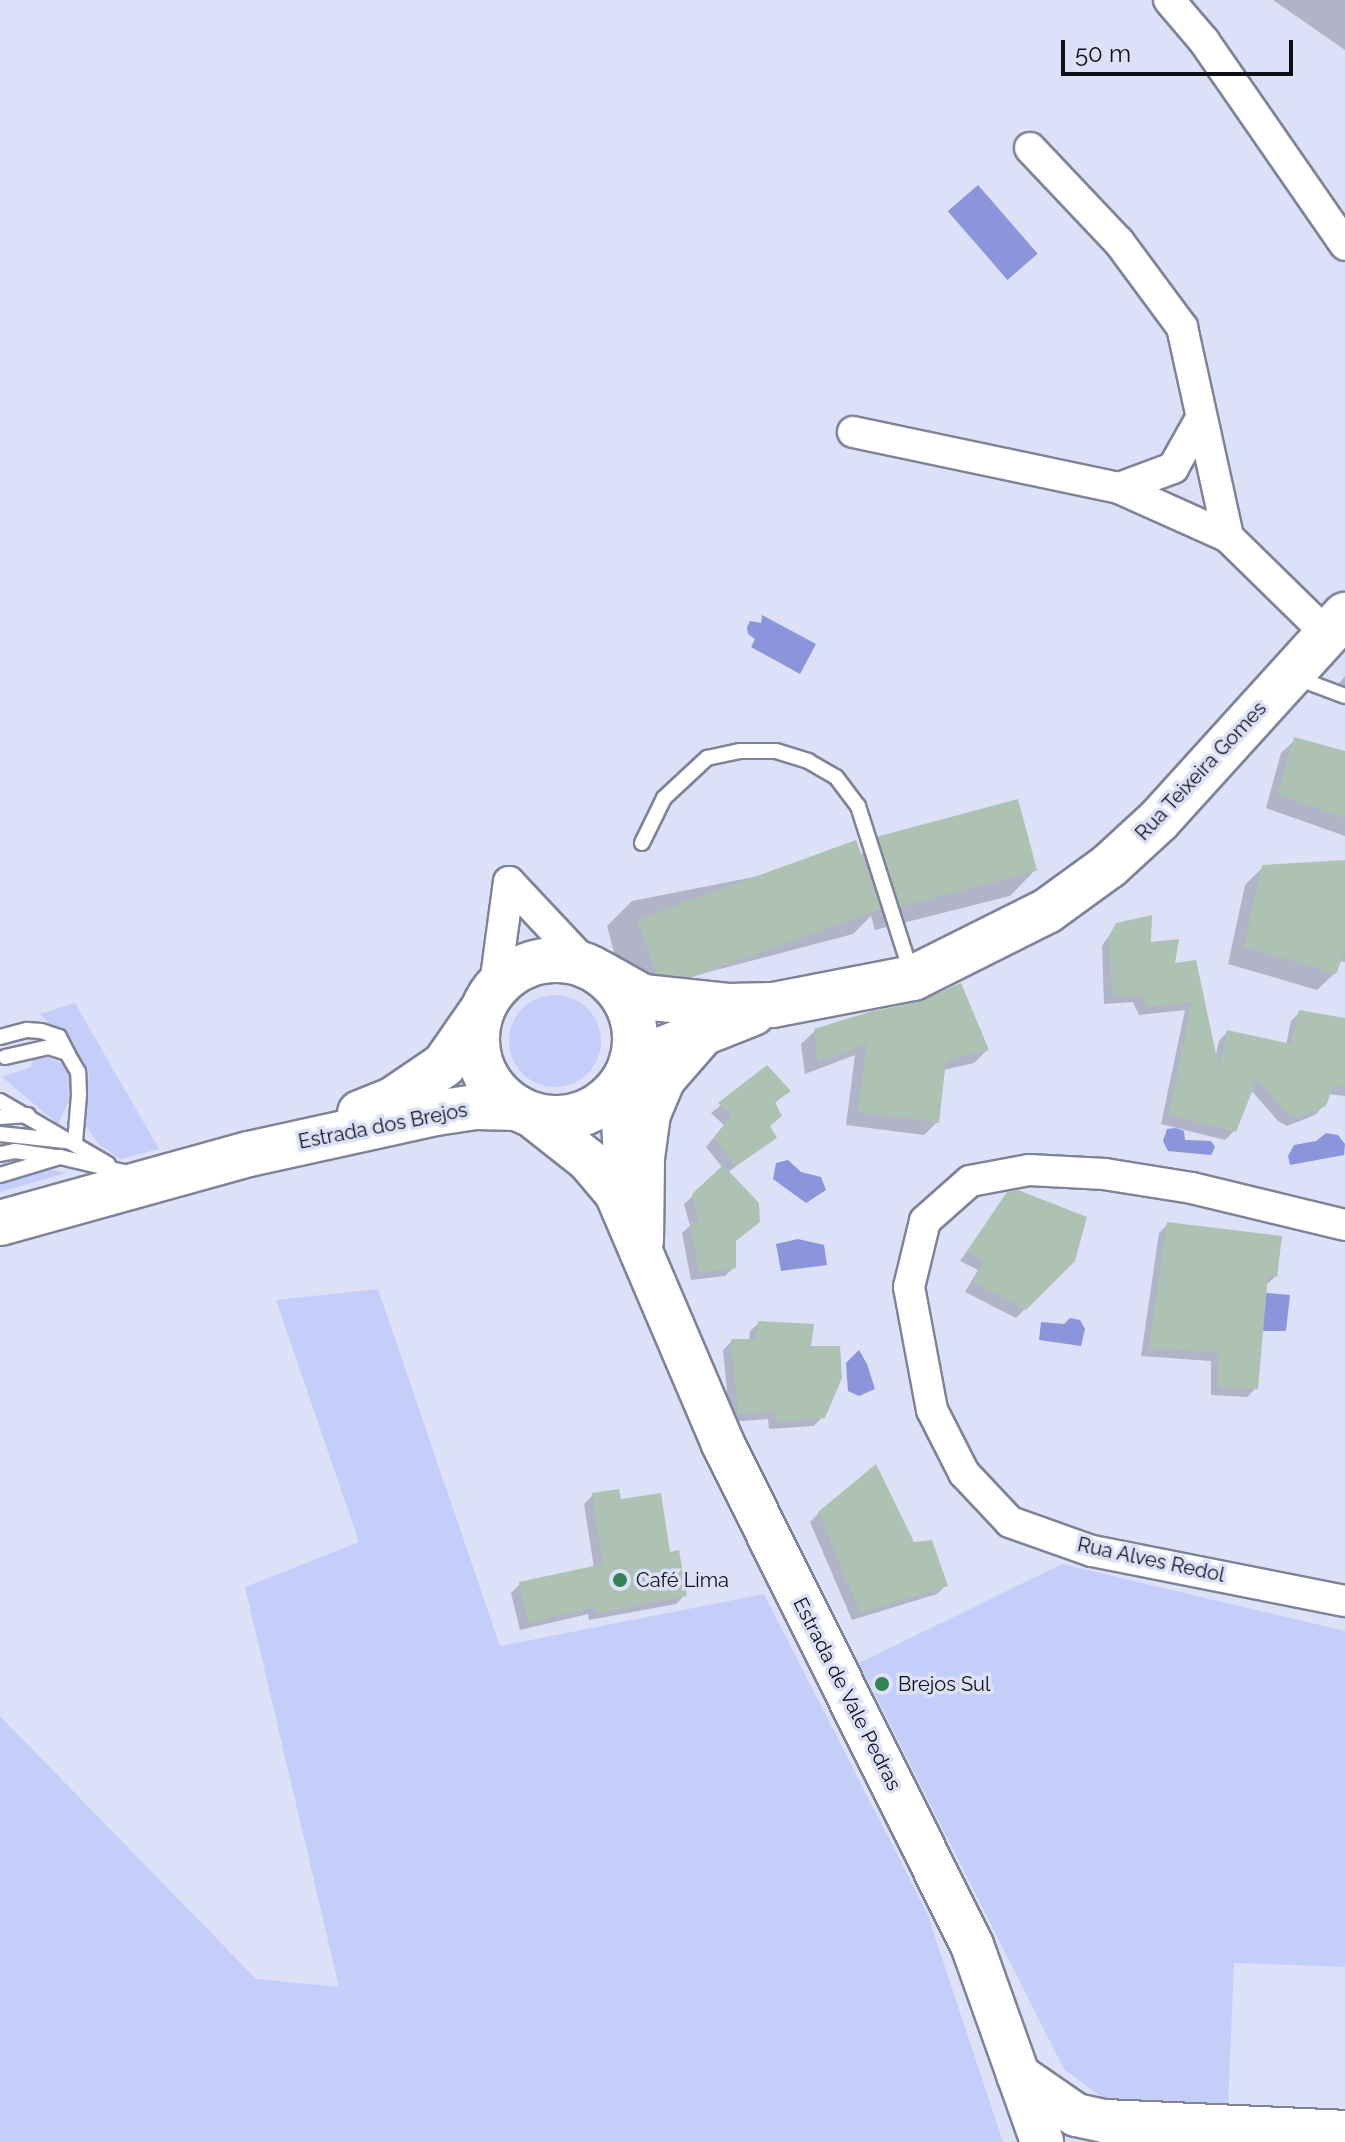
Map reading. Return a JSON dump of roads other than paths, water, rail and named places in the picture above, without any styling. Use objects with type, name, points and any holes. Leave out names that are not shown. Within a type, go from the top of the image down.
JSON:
[{"type":"main road","name":"Rua Teixeira Gomes","points":[[593,968],[643,997],[728,1006],[773,1005],[913,978],[1047,911],[1109,866],[1159,820],[1336,625]]},
{"type":"main road","points":[[548,959],[593,968],[620,992],[632,1017],[635,1043],[626,1073],[592,1110],[566,1118],[524,1112],[501,1098],[481,1068],[476,1043],[488,999],[526,965],[548,959]]},
{"type":"main road","name":"Estrada dos Brejos","points":[[249,1154],[394,1099],[444,1065],[488,999]]},
{"type":"main road","name":"Rua Teixeira Gomes","points":[[626,1073],[705,1032],[773,1005]]},
{"type":"main road","points":[[642,1250],[643,1158],[649,1114],[664,1079],[705,1032]]},
{"type":"main road","name":"Estrada de Vale Pedras","points":[[626,1073],[628,1192],[642,1250]]},
{"type":"main road","name":"Estrada dos Brejos","points":[[0,1223],[137,1175],[436,1113],[476,1107],[524,1112]]},
{"type":"main road","name":"Estrada de Vale Pedras","points":[[524,1112],[598,1171],[616,1193],[723,1444],[972,1945],[1042,2142]]},
{"type":"main road","points":[[1018,2075],[1076,2115],[1105,2121],[1345,2132]]},
{"type":"street","points":[[1169,0],[1204,41],[1345,245]]},
{"type":"street","points":[[1030,148],[1119,242],[1182,327],[1228,537]]},
{"type":"street","points":[[1119,488],[1173,468],[1200,420]]},
{"type":"street","points":[[853,432],[1119,488],[1228,537],[1336,625]]},
{"type":"street","points":[[488,999],[509,882],[593,968]]},
{"type":"street","name":"Rua Alves Redol","points":[[1345,1225],[1192,1188],[1105,1174],[1029,1170],[970,1181],[925,1221],[909,1287],[932,1410],[964,1473],[1010,1522],[1092,1551],[1345,1601]]},
{"type":"lane","points":[[1290,676],[1345,696]]},
{"type":"lane","points":[[642,843],[664,798],[707,758],[740,751],[776,751],[808,761],[836,777],[858,806],[913,978]]},
{"type":"lane","points":[[0,1037],[27,1030],[59,1037],[78,1072],[75,1142]]},
{"type":"lane","points":[[5,1057],[49,1047],[67,1053]]},
{"type":"lane","points":[[0,1101],[137,1175]]},
{"type":"lane","points":[[0,1117],[29,1115]]},
{"type":"lane","points":[[0,1134],[75,1142]]},
{"type":"lane","points":[[0,1154],[15,1151],[60,1157],[137,1175]]},
{"type":"lane","points":[[0,1175],[60,1157]]},
{"type":"water","points":[[978,185],[1038,254],[1008,280],[948,211]]},
{"type":"water","points":[[762,615],[816,644],[800,674],[751,647],[755,639],[748,634],[747,627],[750,621],[761,623]]},
{"type":"water","points":[[1167,1129],[1184,1131],[1185,1140],[1211,1141],[1215,1147],[1211,1155],[1168,1151],[1163,1141]]},
{"type":"water","points":[[1326,1133],[1338,1135],[1345,1144],[1344,1155],[1290,1165],[1288,1156],[1294,1145],[1316,1141]]},
{"type":"water","points":[[788,1160],[801,1172],[821,1177],[826,1190],[806,1203],[773,1179],[776,1163]]},
{"type":"water","points":[[798,1239],[824,1245],[827,1265],[781,1271],[776,1244]]},
{"type":"water","points":[[1245,1291],[1290,1295],[1286,1331],[1261,1331]]},
{"type":"water","points":[[1070,1318],[1080,1320],[1085,1329],[1081,1346],[1039,1340],[1041,1322],[1064,1324]]},
{"type":"water","points":[[859,1350],[875,1389],[859,1396],[848,1391],[846,1363]]},
{"type":"place","name":"Café Lima","points":[[620,1580]]},
{"type":"place","name":"Brejos Sul","points":[[882,1684]]}]
